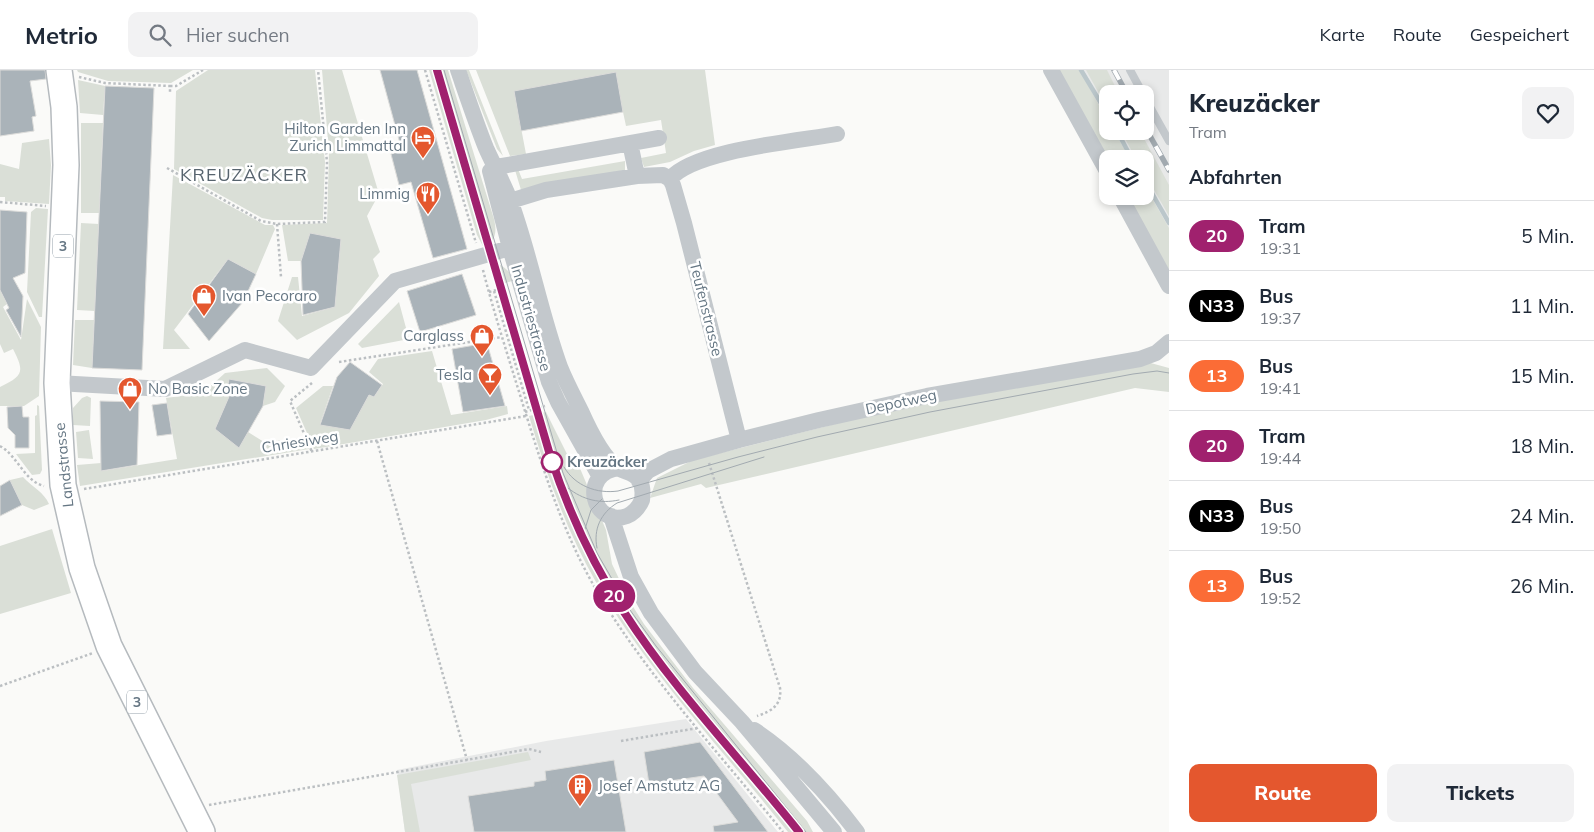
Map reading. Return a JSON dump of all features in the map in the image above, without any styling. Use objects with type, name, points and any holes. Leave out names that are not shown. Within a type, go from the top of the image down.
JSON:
[{"type":"main road","name":"Landstrasse","points":[[67,73],[64,108],[66,165],[57,384],[61,470],[84,576],[109,646],[202,832]]},
{"type":"street","name":"Industriestrasse","points":[[458,70],[487,149],[510,201],[560,368],[590,431],[600,447],[619,468],[634,474],[639,481]]},
{"type":"street","points":[[1052,70],[1099,156]]},
{"type":"street","points":[[510,201],[546,190],[637,176],[657,175],[668,178],[690,164],[716,155],[838,134]]},
{"type":"street","points":[[496,167],[659,138]]},
{"type":"street","points":[[630,143],[637,176]]},
{"type":"street","name":"Industriestrasse","points":[[487,149],[491,180],[550,382],[558,402],[600,476]]},
{"type":"street","name":"Teufenstrasse","points":[[668,178],[674,185],[739,440]]},
{"type":"street","points":[[1125,205],[1169,286]]},
{"type":"street","points":[[57,384],[165,389],[246,350],[311,368],[395,282],[510,248]]},
{"type":"street","name":"Depotweg","points":[[639,481],[648,471],[660,464],[739,440],[927,396],[1140,358],[1156,353],[1169,342]]},
{"type":"street","points":[[619,468],[612,469],[600,476],[594,490],[594,501],[600,509],[611,516],[618,518],[631,514]]},
{"type":"street","points":[[623,556],[631,514],[641,502],[643,494],[639,481]]},
{"type":"street","points":[[611,516],[631,577],[651,612],[695,672],[742,722],[834,832]]},
{"type":"street","points":[[742,722],[774,743],[839,808],[857,832]]},
{"type":"lane","points":[[1130,70],[1138,85]]},
{"type":"lane","points":[[1154,114],[1169,141]]},
{"type":"path","points":[[67,73],[105,83],[176,86],[203,70]]},
{"type":"path","points":[[167,168],[262,220],[277,224],[325,222],[327,162],[318,70]]},
{"type":"path","points":[[425,70],[478,249]]},
{"type":"path","points":[[170,86],[170,92]]},
{"type":"path","points":[[0,202],[52,206]]},
{"type":"path","points":[[277,224],[281,278]]},
{"type":"path","points":[[482,265],[548,487],[583,566],[622,631],[783,832]]},
{"type":"path","points":[[494,290],[500,303],[528,400],[529,410]]},
{"type":"path","points":[[333,362],[502,337]]},
{"type":"path","points":[[312,452],[290,401],[315,380]]},
{"type":"path","name":"Chriesiweg","points":[[76,490],[526,416]]},
{"type":"path","points":[[377,441],[467,760]]},
{"type":"path","points":[[0,446],[7,449],[33,481],[49,488]]},
{"type":"path","points":[[704,450],[780,688],[781,696],[778,705],[768,713],[742,722]]},
{"type":"path","points":[[0,686],[109,646]]},
{"type":"path","points":[[621,741],[698,728]]},
{"type":"path","points":[[190,809],[529,749],[541,752]]},
{"type":"shaded area","points":[[77,70],[193,70],[171,83],[108,81],[78,72]]},
{"type":"shaded area","points":[[208,70],[315,70],[325,162],[323,220],[272,220],[262,218],[174,169],[176,91]]},
{"type":"shaded area","points":[[322,70],[342,70],[379,194],[367,216],[380,252],[373,259],[379,276],[349,313],[297,340],[278,321],[292,277],[298,277],[302,316],[335,307],[341,239],[310,234],[301,261],[288,261],[282,225],[327,223],[329,152]]},
{"type":"shaded area","points":[[429,70],[448,70],[494,219],[495,235],[484,248],[477,235]]},
{"type":"shaded area","points":[[466,70],[469,70],[503,156],[497,149]]},
{"type":"shaded area","points":[[476,70],[705,70],[715,145],[694,151],[670,162],[644,167],[641,158],[666,153],[661,120],[626,126],[623,112],[514,91],[526,154],[510,156]]},
{"type":"shaded area","points":[[1057,70],[1169,70],[1169,273],[1148,205],[1154,205],[1154,150],[1103,150]]},
{"type":"shaded area","points":[[1057,70],[1080,70],[1099,105],[1099,140],[1119,140],[1125,150],[1103,150]]},
{"type":"shaded area","points":[[1086,70],[1107,70],[1114,85],[1099,85],[1099,94]]},
{"type":"shaded area","points":[[78,80],[105,86],[103,115],[80,113]]},
{"type":"shaded area","points":[[81,123],[103,123],[99,213],[81,213]]},
{"type":"shaded area","points":[[49,139],[51,165],[49,204],[5,201],[5,197],[0,197],[0,164],[19,169],[22,143]]},
{"type":"shaded area","points":[[1126,140],[1145,140],[1150,150],[1131,150]]},
{"type":"shaded area","points":[[1154,157],[1169,185],[1169,216],[1154,190]]},
{"type":"shaded area","points":[[625,161],[625,170],[521,190],[515,170],[518,169],[522,179]]},
{"type":"shaded area","points":[[173,175],[265,225],[273,225],[275,229],[256,274],[228,259],[174,330],[190,349],[163,349]]},
{"type":"shaded area","points":[[1154,202],[1169,228],[1169,273],[1131,205],[1154,205]]},
{"type":"shaded area","points":[[36,208],[48,209],[42,317],[39,317],[27,292],[31,212]]},
{"type":"shaded area","points":[[81,223],[99,224],[95,311],[77,310]]},
{"type":"shaded area","points":[[489,263],[501,265],[515,280],[496,286]]},
{"type":"shaded area","points":[[0,290],[7,304],[3,307],[21,340],[27,299],[41,327],[39,396],[24,406],[0,406],[0,387],[13,380],[20,373],[20,368],[13,349],[4,353],[0,344]]},
{"type":"shaded area","points":[[399,302],[409,339],[362,348],[358,344]]},
{"type":"shaded area","points":[[75,320],[94,320],[92,368],[73,365]]},
{"type":"shaded area","points":[[432,351],[451,415],[507,406],[508,414],[486,420],[314,449],[296,408],[323,386],[333,386],[320,424],[349,430],[369,395],[374,397],[383,384],[369,372],[378,359]]},
{"type":"shaded area","points":[[1147,362],[1169,368],[1169,392],[1135,388],[706,488],[701,484],[650,498],[657,478],[693,460],[898,408]]},
{"type":"shaded area","points":[[267,368],[285,386],[275,402],[263,406],[266,386],[229,379],[227,390],[231,392],[215,429],[239,447],[248,432],[264,442],[304,438],[309,449],[80,486],[77,465],[101,463],[102,471],[177,459],[166,398],[203,393],[225,373]]},
{"type":"shaded area","points":[[87,396],[91,398],[90,426],[73,425],[73,408],[82,398]]},
{"type":"shaded area","points":[[37,405],[39,406],[42,470],[40,474],[32,475],[16,454],[35,453],[35,416],[37,415]]},
{"type":"shaded area","points":[[546,412],[574,468],[579,466],[606,530],[612,564],[630,602],[644,624],[693,688],[807,821],[813,832],[788,832],[663,679],[617,616],[575,542],[542,459],[529,416]]},
{"type":"shaded area","points":[[89,430],[93,459],[78,458],[76,432]]},
{"type":"shaded area","points":[[23,477],[41,493],[49,504],[34,510],[22,505],[10,480]]},
{"type":"shaded area","points":[[52,529],[71,593],[0,614],[0,546]]},
{"type":"shaded area","points":[[686,719],[778,832],[405,832],[397,770],[546,741]]},
{"type":"shaded area","points":[[528,752],[531,760],[411,784],[420,832],[405,832],[397,775]]},
{"type":"building","points":[[0,70],[45,70],[46,79],[30,81],[36,116],[32,117],[34,131],[0,136]]},
{"type":"building","name":"Hilton Garden Inn Zurich Limmattal","points":[[380,70],[417,70],[467,249],[433,258],[411,182],[399,185],[391,154],[402,151]]},
{"type":"building","points":[[616,72],[623,112],[521,131],[514,91]]},
{"type":"building","points":[[105,86],[154,88],[142,370],[92,368]]},
{"type":"building","points":[[0,210],[27,212],[25,273],[13,278],[23,296],[21,337],[6,310],[9,308],[0,290]]},
{"type":"building","points":[[310,233],[341,239],[335,307],[303,315],[301,261]]},
{"type":"building","points":[[228,259],[256,274],[243,302],[209,341],[188,314]]},
{"type":"building","points":[[462,274],[476,315],[420,332],[407,291]]},
{"type":"building","points":[[487,343],[505,406],[463,412],[452,349]]},
{"type":"building","points":[[350,362],[382,385],[374,397],[369,395],[350,430],[320,425],[337,377]]},
{"type":"building","points":[[229,379],[266,386],[263,406],[239,448],[215,429],[231,392],[227,390]]},
{"type":"building","points":[[100,401],[139,402],[137,465],[101,471]]},
{"type":"building","points":[[167,403],[172,434],[157,436],[152,405]]},
{"type":"building","points":[[22,406],[23,417],[29,417],[29,448],[15,448],[15,435],[8,428],[7,407]]},
{"type":"building","points":[[10,480],[22,505],[0,516],[0,486]]},
{"type":"building","points":[[700,742],[768,832],[714,832],[713,826],[738,822],[704,776],[649,784],[644,752]]},
{"type":"building","name":"Josef Amstutz AG","points":[[614,760],[626,832],[474,832],[468,796],[534,786],[534,782],[546,780],[545,771]]},
{"type":"waterway","points":[[1081,70],[1099,100]]},
{"type":"waterway","points":[[1122,140],[1127,150]]},
{"type":"waterway","points":[[1154,197],[1169,223]]},
{"type":"tram line","name":"20","points":[[437,70],[550,455],[564,496],[583,540],[625,614],[651,651],[799,832]]},
{"type":"tram line","points":[[444,70],[563,473],[597,553],[630,610],[656,646],[806,832]]},
{"type":"tram line","points":[[564,467],[580,484],[595,490],[618,491],[738,457],[930,412],[1133,374],[1157,371],[1169,373]]},
{"type":"tram line","points":[[543,432],[556,473]]},
{"type":"tram line","points":[[597,548],[597,528],[603,517],[617,503],[764,457]]},
{"type":"tram line","points":[[568,488],[580,496],[592,500],[605,502],[619,500]]},
{"type":"tram line","points":[[585,529],[591,510],[602,499]]},
{"type":"railway","points":[[1114,70],[1122,85]]},
{"type":"railway","points":[[1152,140],[1169,170]]},
{"type":"place","name":"Hilton Garden Inn Zurich Limmattal","points":[[423,159]]},
{"type":"place","name":"Limmig","points":[[428,215]]},
{"type":"place","name":"Ivan Pecoraro","points":[[204,317]]},
{"type":"place","name":"Carglass","points":[[482,357]]},
{"type":"place","name":"Tesla","points":[[490,396]]},
{"type":"place","name":"No Basic Zone","points":[[130,410]]},
{"type":"place","name":"Kreuzäcker","points":[[552,462]]},
{"type":"place","name":"Josef Amstutz AG","points":[[580,807]]},
{"type":"district","name":"KREUZÄCKER","points":[[244,175]]}]
